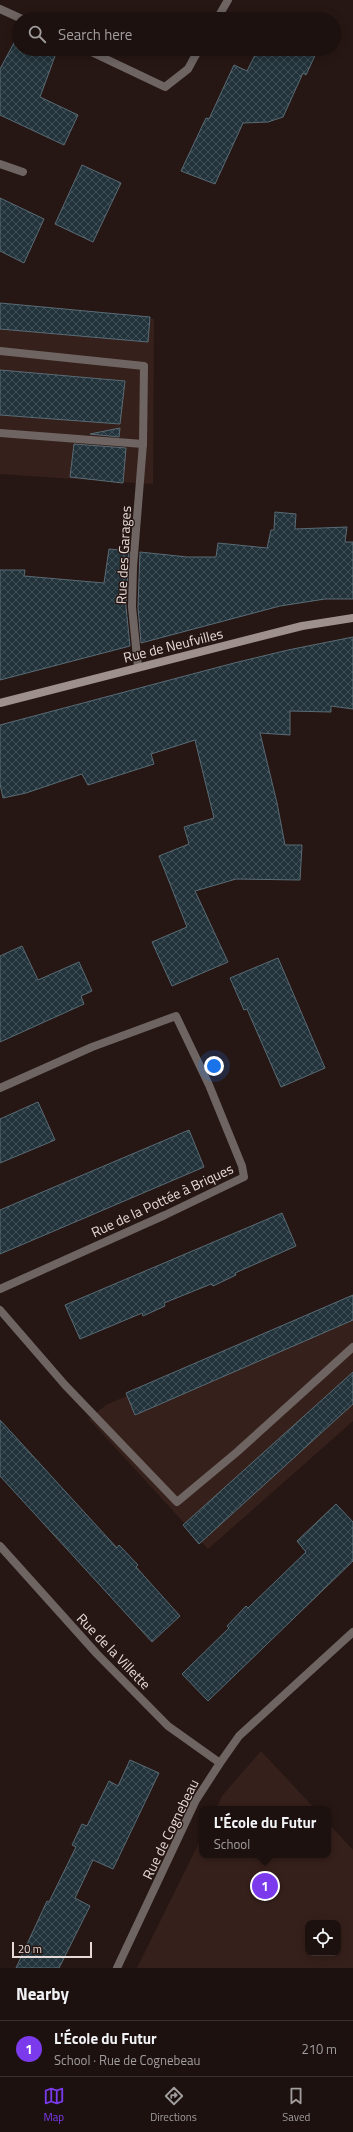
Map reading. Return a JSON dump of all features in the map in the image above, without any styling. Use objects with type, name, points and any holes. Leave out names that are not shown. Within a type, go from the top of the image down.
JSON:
[{"type":"main road","name":"Rue de Neufvilles","points":[[0,704],[302,626],[353,618]]},
{"type":"street","points":[[221,12],[228,0]]},
{"type":"street","points":[[0,9],[12,14]]},
{"type":"street","points":[[100,56],[165,87],[188,68],[195,56]]},
{"type":"street","points":[[0,164],[23,172]]},
{"type":"street","name":"Rue des Garages","points":[[0,351],[144,366],[143,444],[132,607],[138,668]]},
{"type":"street","points":[[0,433],[143,444]]},
{"type":"street","name":"Rue de la Pottée à Briques","points":[[0,1088],[92,1048],[176,1016],[209,1085],[242,1166],[244,1177],[172,1212],[0,1290]]},
{"type":"street","points":[[0,1310],[64,1385],[177,1502],[236,1452],[353,1347]]},
{"type":"street","name":"Rue de la Villette","points":[[0,1546],[97,1654],[168,1726],[220,1763]]},
{"type":"street","name":"Rue de Cognebeau","points":[[117,1968],[196,1800],[220,1763],[239,1736],[353,1632]]},
{"type":"shaded area","points":[[0,308],[154,319],[153,484],[0,474]]},
{"type":"shaded area","points":[[353,1298],[353,1421],[208,1549],[89,1419],[106,1405]]},
{"type":"shaded area","points":[[261,1751],[312,1806],[217,1806],[222,1796]]},
{"type":"shaded area","points":[[331,1826],[353,1850],[353,1968],[137,1968],[199,1843],[199,1858],[331,1858]]},
{"type":"building","points":[[12,47],[12,56],[55,56],[40,97],[78,115],[64,145],[0,115],[0,69]]},
{"type":"building","points":[[254,56],[315,56],[306,75],[303,73],[283,117],[268,122],[243,123],[215,184],[181,171],[206,118],[209,119],[234,65],[247,71]]},
{"type":"building","points":[[82,165],[121,183],[93,242],[55,224]]},
{"type":"building","points":[[0,198],[44,219],[24,263],[0,251]]},
{"type":"building","points":[[0,303],[150,317],[148,342],[0,329]]},
{"type":"building","points":[[0,370],[125,381],[120,424],[0,415]]},
{"type":"building","points":[[120,428],[119,437],[90,434]]},
{"type":"building","points":[[74,444],[126,448],[123,483],[70,477]]},
{"type":"building","points":[[275,512],[296,514],[295,529],[347,527],[345,542],[353,542],[353,599],[325,599],[280,606],[141,643],[138,607],[140,552],[187,557],[216,557],[218,543],[267,548],[271,530],[274,530]]},
{"type":"building","points":[[109,549],[129,551],[126,607],[130,646],[0,680],[0,570],[25,570],[24,576],[104,583]]},
{"type":"building","points":[[353,637],[353,709],[331,706],[331,712],[290,711],[290,735],[260,733],[277,803],[285,845],[302,845],[300,880],[236,879],[195,891],[228,962],[172,986],[152,942],[187,927],[159,856],[189,844],[184,827],[214,818],[195,740],[151,754],[154,764],[88,785],[82,774],[26,793],[3,798],[0,784],[0,725],[234,663]]},
{"type":"building","points":[[22,946],[38,980],[79,962],[92,991],[81,996],[84,1004],[0,1042],[0,956]]},
{"type":"building","points":[[278,958],[325,1068],[281,1087],[247,1009],[244,1010],[230,978]]},
{"type":"building","points":[[38,1102],[55,1140],[0,1163],[0,1119]]},
{"type":"building","points":[[189,1130],[204,1167],[0,1254],[0,1210]]},
{"type":"building","points":[[282,1213],[296,1246],[235,1273],[236,1275],[213,1286],[211,1284],[164,1303],[165,1306],[143,1316],[142,1313],[80,1339],[65,1305]]},
{"type":"building","points":[[353,1295],[353,1320],[135,1415],[126,1393]]},
{"type":"building","points":[[353,1372],[353,1404],[199,1544],[183,1525]]},
{"type":"building","points":[[0,1420],[117,1548],[119,1545],[138,1565],[136,1567],[180,1616],[152,1642],[0,1476]]},
{"type":"building","points":[[336,1504],[353,1522],[353,1561],[208,1701],[182,1674],[229,1628],[227,1626],[246,1606],[248,1608],[306,1552],[297,1541]]},
{"type":"building","points":[[130,1760],[159,1773],[113,1869],[93,1860],[75,1898],[90,1906],[59,1968],[16,1968],[47,1901],[49,1902],[76,1847],[72,1845],[82,1824],[87,1826],[109,1781],[118,1786]]},
{"type":"place","name":"L'École du Futur","points":[[265,1886]]}]
